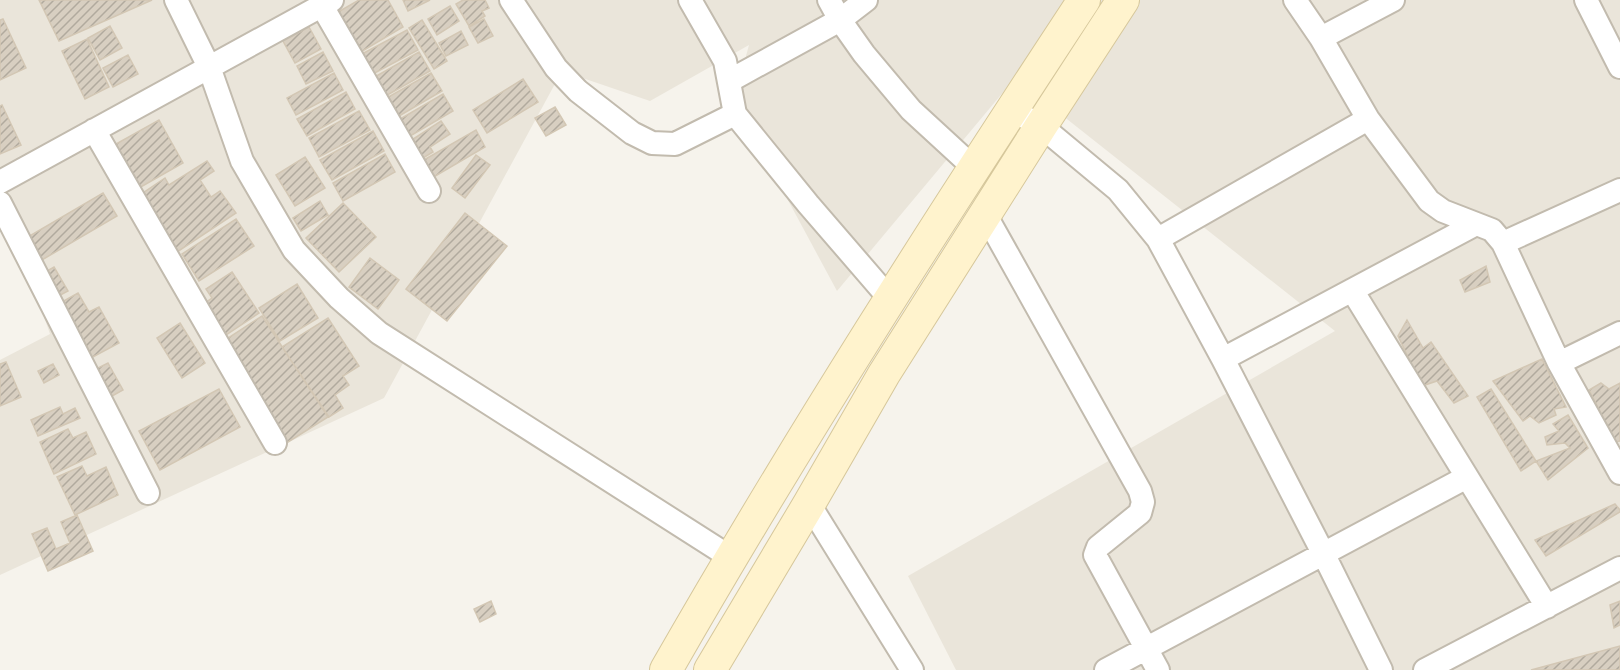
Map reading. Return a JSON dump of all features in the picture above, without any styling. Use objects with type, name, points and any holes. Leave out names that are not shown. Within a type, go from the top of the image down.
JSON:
[{"type":"main road","points":[[666,670],[730,557],[854,356],[1084,0]]},
{"type":"main road","points":[[710,670],[884,374],[1123,0]]},
{"type":"main road","points":[[854,356],[884,374]]},
{"type":"street","points":[[176,0],[209,67],[242,161],[294,250],[339,298],[379,333],[730,557]]},
{"type":"street","points":[[511,0],[556,68],[578,91],[632,133],[652,143],[675,144],[735,114]]},
{"type":"street","points":[[690,0],[725,62],[735,114],[808,204],[890,299]]},
{"type":"street","points":[[828,0],[864,54],[911,110],[974,167]]},
{"type":"street","points":[[729,81],[840,20],[866,0]]},
{"type":"street","points":[[1295,0],[1321,38],[1368,119],[1429,201],[1443,211],[1492,230],[1503,243],[1559,363],[1620,474]]},
{"type":"street","points":[[1321,38],[1393,0]]},
{"type":"street","points":[[1586,0],[1620,67]]},
{"type":"street","points":[[0,182],[327,3],[429,191]]},
{"type":"street","points":[[1012,110],[1041,126],[1118,190],[1158,239],[1323,553],[1375,668]]},
{"type":"street","points":[[1158,239],[1368,119]]},
{"type":"street","points":[[94,130],[275,443]]},
{"type":"street","points":[[1503,243],[1620,190]]},
{"type":"street","points":[[0,203],[148,493]]},
{"type":"street","points":[[985,214],[1140,491],[1143,502],[1140,513],[1098,548],[1095,555],[1158,670]]},
{"type":"street","points":[[1223,359],[1476,224]]},
{"type":"street","points":[[1352,290],[1547,607]]},
{"type":"street","points":[[1559,363],[1620,333]]},
{"type":"street","points":[[1106,670],[1467,477]]},
{"type":"street","points":[[809,504],[912,670]]},
{"type":"street","points":[[1425,670],[1620,568]]},
{"type":"shaded area","points":[[0,0],[1620,0],[1620,670],[956,670],[908,576],[1335,331],[1015,78],[837,291],[734,100],[749,45],[650,101],[562,71],[384,398],[0,575],[0,360],[50,334],[0,190]]},
{"type":"building","points":[[39,0],[152,0],[59,41]]},
{"type":"building","points":[[359,0],[388,0],[403,27],[354,56],[331,16]]},
{"type":"building","points":[[403,0],[430,0],[408,11]]},
{"type":"building","points":[[463,0],[485,0],[489,8],[482,11],[485,16],[469,26],[456,4]]},
{"type":"building","points":[[450,6],[459,21],[437,35],[428,19]]},
{"type":"building","points":[[3,19],[26,68],[0,80],[0,20]]},
{"type":"building","points":[[484,19],[493,36],[478,43],[469,27]]},
{"type":"building","points":[[422,20],[447,61],[434,69],[409,28]]},
{"type":"building","points":[[110,26],[122,48],[100,60],[88,38]]},
{"type":"building","points":[[309,27],[321,49],[295,63],[283,41]]},
{"type":"building","points":[[407,30],[418,50],[369,76],[358,56]]},
{"type":"building","points":[[461,31],[468,45],[446,56],[439,43]]},
{"type":"building","points":[[87,39],[109,87],[85,99],[62,51]]},
{"type":"building","points":[[323,52],[333,71],[306,84],[297,66]]},
{"type":"building","points":[[419,52],[430,71],[382,98],[371,79]]},
{"type":"building","points":[[128,55],[138,74],[113,87],[103,68]]},
{"type":"building","points":[[334,73],[343,90],[296,115],[287,98]]},
{"type":"building","points":[[431,73],[442,91],[394,119],[383,100]]},
{"type":"building","points":[[523,79],[538,102],[487,133],[473,110]]},
{"type":"building","points":[[346,92],[355,109],[307,136],[297,119]]},
{"type":"building","points":[[443,94],[453,111],[405,139],[395,122]]},
{"type":"building","points":[[2,105],[21,145],[0,154],[0,106]]},
{"type":"building","points":[[555,107],[566,125],[546,136],[535,118]]},
{"type":"building","points":[[359,111],[370,130],[319,157],[309,138]]},
{"type":"building","points":[[159,120],[183,163],[132,192],[107,149]]},
{"type":"building","points":[[441,121],[450,134],[430,147],[433,152],[418,161],[407,143]]},
{"type":"building","points":[[476,130],[485,147],[432,178],[422,161]]},
{"type":"building","points":[[373,131],[384,151],[332,180],[320,160]]},
{"type":"building","points":[[385,154],[395,172],[343,201],[333,183]]},
{"type":"building","points":[[476,155],[490,165],[465,198],[452,188]]},
{"type":"building","points":[[305,157],[325,188],[295,206],[276,175]]},
{"type":"building","points":[[207,161],[214,171],[200,180],[211,197],[220,191],[236,213],[171,256],[134,199],[165,178],[169,185]]},
{"type":"building","points":[[103,193],[117,216],[35,264],[21,241]]},
{"type":"building","points":[[320,201],[328,215],[301,231],[293,218]]},
{"type":"building","points":[[343,203],[376,237],[339,272],[306,238]]},
{"type":"building","points":[[465,213],[507,246],[447,321],[406,289]]},
{"type":"building","points":[[236,219],[254,246],[199,281],[182,254]]},
{"type":"building","points":[[370,258],[399,280],[378,309],[349,287]]},
{"type":"building","points":[[1486,266],[1490,282],[1465,292],[1460,280]]},
{"type":"building","points":[[54,267],[68,291],[53,299],[40,275]]},
{"type":"building","points":[[232,272],[259,313],[223,337],[202,305],[212,298],[206,289]]},
{"type":"building","points":[[297,284],[318,318],[280,341],[259,308]]},
{"type":"building","points":[[78,293],[89,312],[99,307],[119,343],[91,358],[60,303]]},
{"type":"building","points":[[262,316],[328,417],[285,444],[219,344]]},
{"type":"building","points":[[328,318],[359,366],[343,376],[349,385],[335,395],[343,408],[329,417],[282,347]]},
{"type":"building","points":[[1407,320],[1423,348],[1431,342],[1468,396],[1454,403],[1437,381],[1422,386],[1398,336]]},
{"type":"building","points":[[180,323],[205,363],[182,378],[157,338]]},
{"type":"building","points":[[1542,359],[1566,407],[1554,409],[1556,415],[1539,423],[1530,416],[1523,421],[1493,381]]},
{"type":"building","points":[[6,362],[21,397],[0,406],[0,364]]},
{"type":"building","points":[[108,363],[123,390],[105,400],[90,372]]},
{"type":"building","points":[[53,364],[59,375],[44,383],[38,371]]},
{"type":"building","points":[[1601,383],[1609,389],[1620,383],[1620,441],[1616,442],[1589,390]]},
{"type":"building","points":[[219,389],[240,427],[160,470],[139,431]]},
{"type":"building","points":[[1491,389],[1536,461],[1521,471],[1477,397]]},
{"type":"building","points":[[60,407],[63,414],[75,408],[80,418],[38,436],[31,420]]},
{"type":"building","points":[[1568,415],[1588,448],[1548,480],[1536,461],[1570,448],[1565,443],[1547,445],[1545,437],[1559,431],[1553,424]]},
{"type":"building","points":[[68,429],[73,438],[86,432],[96,454],[54,474],[40,442]]},
{"type":"building","points":[[82,466],[87,476],[106,467],[118,495],[75,515],[57,477]]},
{"type":"building","points":[[1615,504],[1620,512],[1546,556],[1535,540]]},
{"type":"building","points":[[77,515],[93,551],[48,571],[32,534],[47,528],[56,549],[70,543],[61,522]]},
{"type":"building","points":[[491,601],[496,614],[480,622],[474,609]]},
{"type":"building","points":[[1620,601],[1620,625],[1614,628],[1610,605]]},
{"type":"building","points":[[1620,646],[1620,670],[1531,670]]}]
